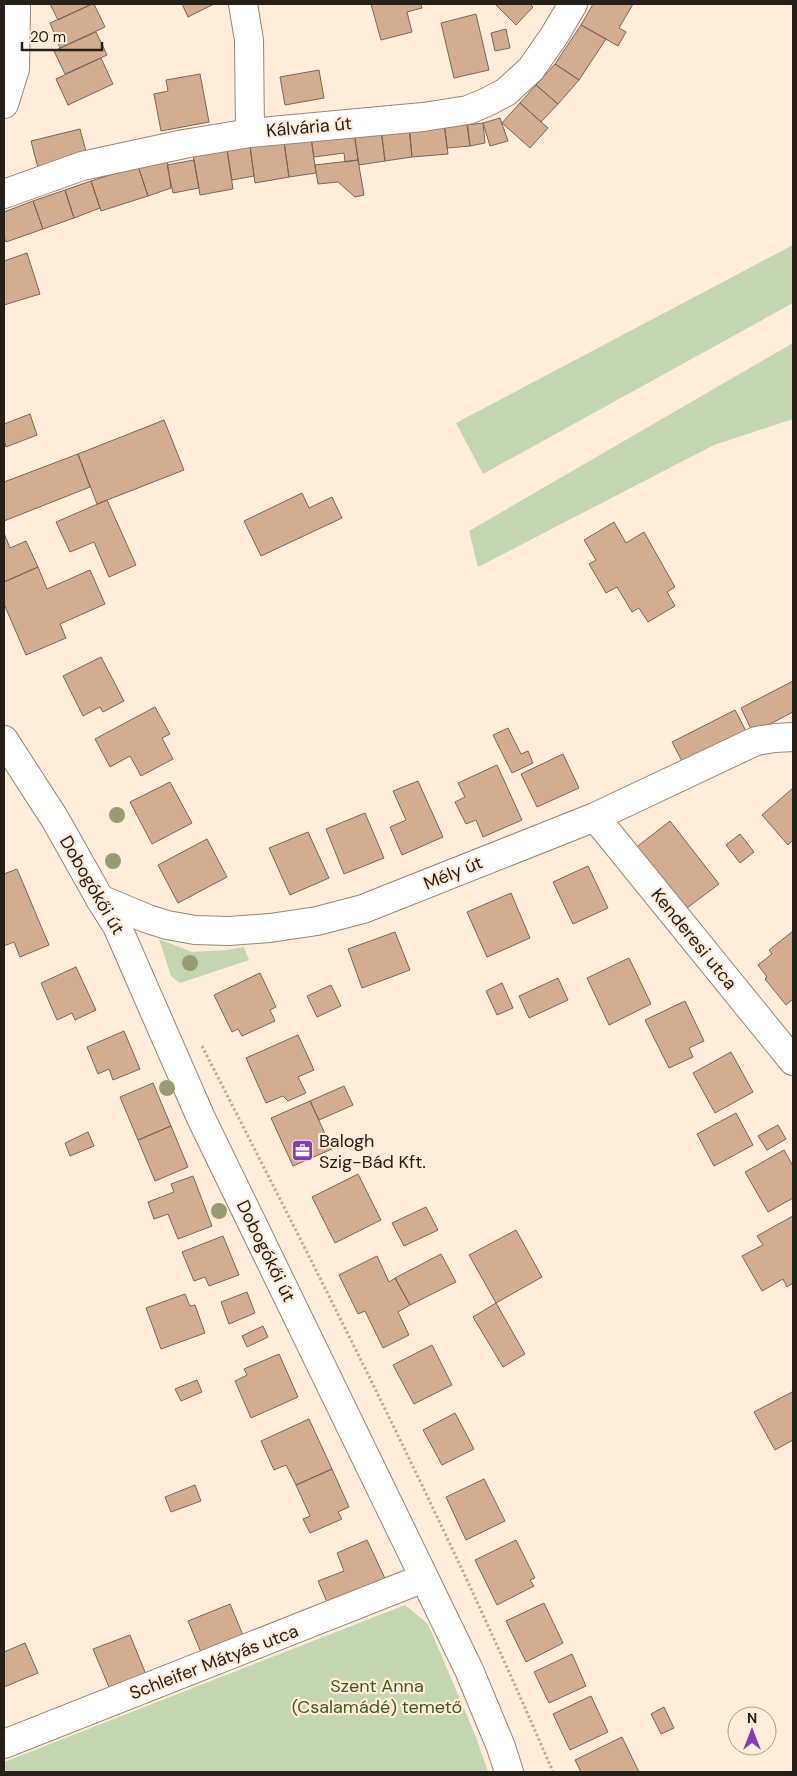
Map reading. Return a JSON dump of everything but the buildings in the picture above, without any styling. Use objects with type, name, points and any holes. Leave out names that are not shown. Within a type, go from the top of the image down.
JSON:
[{"type":"street","points":[[4,104],[15,69],[15,4]]},
{"type":"street","points":[[244,4],[249,40],[250,133]]},
{"type":"street","name":"Kálvária út","points":[[4,194],[82,166],[184,144],[250,133],[423,117],[468,110],[506,92],[531,69],[573,4]]},
{"type":"street","name":"Mély út","points":[[100,899],[138,916],[195,930],[229,931],[270,928],[317,921],[363,909],[595,816],[756,741],[793,737]]},
{"type":"street","name":"Dobogókői út","points":[[7,752],[55,819],[117,926],[202,1118],[469,1670],[501,1747],[509,1772]]},
{"type":"street","name":"Kenderesi utca","points":[[595,816],[793,1061]]},
{"type":"street","name":"Schleifer Mátyás utca","points":[[4,1744],[424,1578]]},
{"type":"path","points":[[199,1040],[316,1271],[454,1553],[553,1772]]},
{"type":"green space","points":[[793,245],[793,303],[483,474],[456,423]]},
{"type":"green space","points":[[793,343],[793,419],[714,445],[478,567],[469,531]]},
{"type":"green space","points":[[159,939],[192,952],[244,947],[249,960],[180,983],[171,976]]},
{"type":"green space","name":"Szent Anna (Csalamádé) temető","points":[[405,1605],[428,1624],[476,1737],[488,1772],[4,1772],[4,1762]]},
{"type":"place","name":"Balogh Szig-Bád Kft.","points":[[303,1151]]}]
